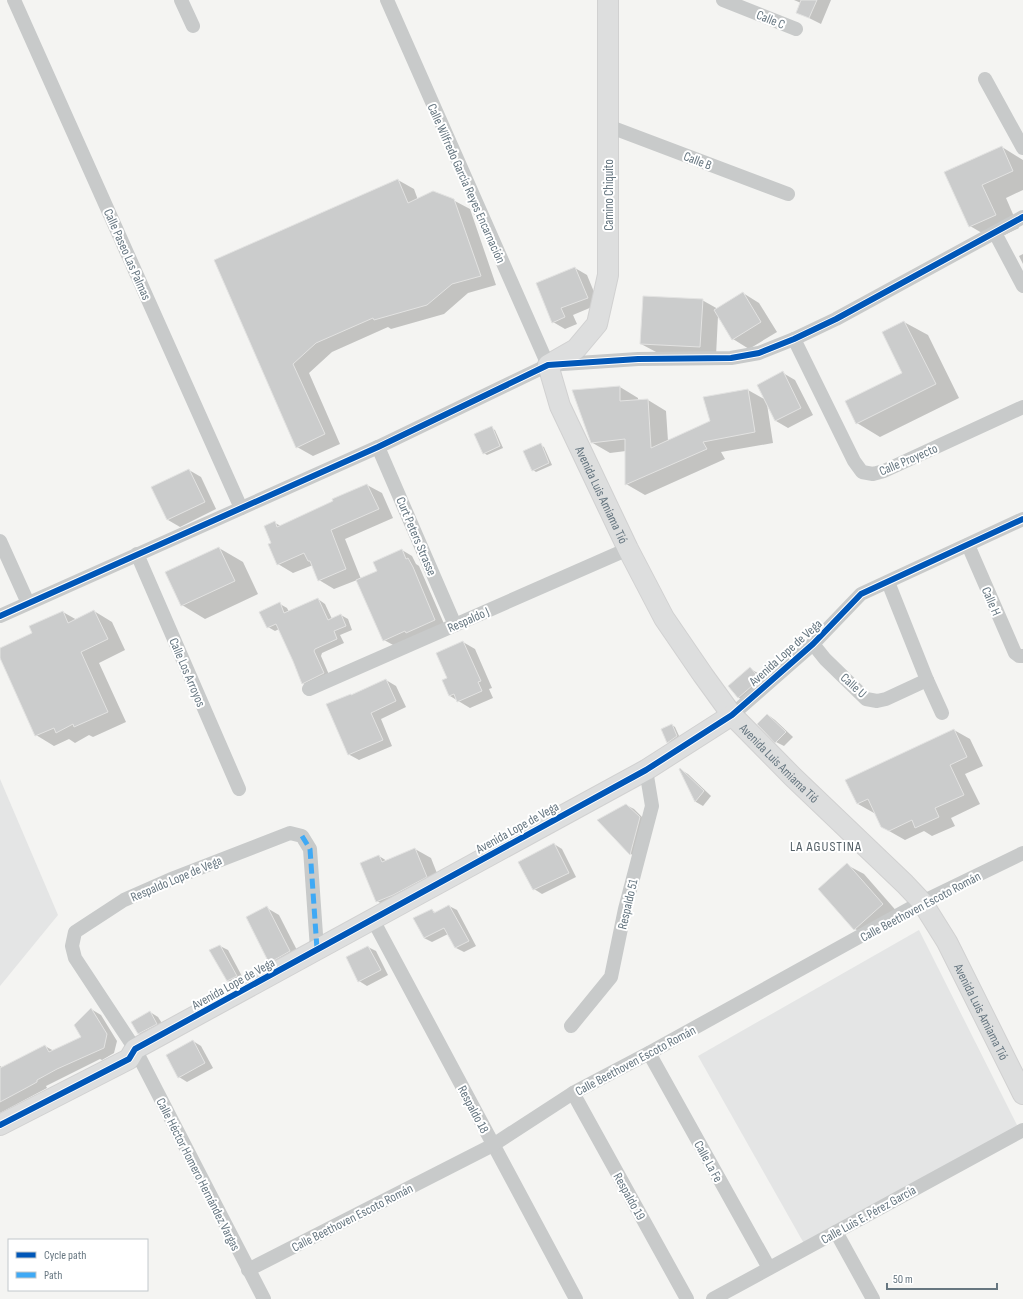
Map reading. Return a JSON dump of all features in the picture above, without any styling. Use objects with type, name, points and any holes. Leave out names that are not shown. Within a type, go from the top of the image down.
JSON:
[{"type":"main road","name":"Camino Chiquito","points":[[548,365],[576,349],[597,324],[608,275],[608,0]]},
{"type":"main road","name":"Avenida Luis Amiama Tió","points":[[548,365],[560,406],[628,549],[664,618],[732,715],[793,777],[922,902],[947,942],[1023,1094]]},
{"type":"main road","name":"Avenida Lope de Vega","points":[[0,1125],[129,1059],[135,1049],[317,948],[646,770],[732,715]]},
{"type":"main road","name":"Avenida Lope de Vega","points":[[0,1112],[122,1048],[135,1049]]},
{"type":"street","name":"Calle Paseo Las Palmas","points":[[14,0],[241,508]]},
{"type":"street","points":[[181,0],[193,26]]},
{"type":"street","name":"Calle Wilfredo García Reyes Encarnación","points":[[386,0],[548,365]]},
{"type":"street","name":"Calle C","points":[[723,0],[796,29]]},
{"type":"street","points":[[986,79],[1023,148]]},
{"type":"street","name":"Calle B","points":[[608,126],[788,194]]},
{"type":"street","points":[[0,616],[378,447],[548,365],[638,359],[731,358],[759,353],[794,339],[836,319],[1023,217]]},
{"type":"street","points":[[995,233],[1023,286]]},
{"type":"street","name":"Calle Proyecto","points":[[794,339],[854,460],[862,472],[873,474],[884,471],[1023,407]]},
{"type":"street","name":"Curt Peters Strasse","points":[[378,447],[455,625]]},
{"type":"street","name":"Avenida Lope de Vega","points":[[732,715],[813,644],[862,594],[1023,519]]},
{"type":"street","points":[[0,541],[28,603]]},
{"type":"street","name":"Calle H","points":[[968,544],[1015,653],[1021,656]]},
{"type":"street","name":"Respaldo J","points":[[309,689],[628,549]]},
{"type":"street","name":"Calle Los Arroyos","points":[[137,554],[239,789]]},
{"type":"street","points":[[888,582],[926,680],[942,713]]},
{"type":"street","name":"Calle U","points":[[813,644],[866,699],[876,701],[886,699],[926,680]]},
{"type":"street","name":"Respaldo 51","points":[[571,1026],[611,977],[625,909],[652,806],[646,770]]},
{"type":"street","name":"Respaldo Lope de Vega","points":[[135,1049],[75,958],[72,946],[75,932],[124,900],[174,878],[290,833],[302,836],[310,849],[317,948]]},
{"type":"street","name":"Calle Beethoven Escoto Román","points":[[248,1270],[493,1145],[573,1093],[648,1054],[922,902],[1023,853]]},
{"type":"street","name":"Respaldo 18","points":[[372,918],[576,1299]]},
{"type":"street","name":"Calle Héctor Homero Hernández Vargas","points":[[135,1049],[264,1299]]},
{"type":"street","name":"Calle La Fe","points":[[648,1054],[769,1268]]},
{"type":"street","name":"Respaldo 19","points":[[573,1093],[687,1299]]},
{"type":"street","name":"Calle Luis E. Pérez García","points":[[713,1299],[1023,1130]]},
{"type":"street","points":[[836,1232],[872,1299]]},
{"type":"shaded area","points":[[0,779],[58,915],[0,986]]},
{"type":"shaded area","points":[[919,930],[1019,1129],[806,1247],[698,1056]]},
{"type":"building","points":[[801,0],[817,0],[809,18],[796,13]]},
{"type":"building","points":[[1002,146],[1013,171],[982,185],[996,215],[969,227],[944,172]]},
{"type":"building","points":[[398,179],[408,203],[433,191],[454,199],[481,276],[452,284],[427,305],[374,320],[373,318],[316,343],[293,364],[325,434],[296,448],[214,260]]},
{"type":"building","points":[[575,267],[588,298],[561,308],[565,317],[552,323],[536,283]]},
{"type":"building","points":[[743,292],[761,322],[732,340],[714,310]]},
{"type":"building","points":[[643,296],[703,299],[700,347],[640,344]]},
{"type":"building","points":[[904,321],[936,384],[856,424],[845,401],[902,373],[882,332]]},
{"type":"building","points":[[783,371],[801,408],[775,421],[757,385]]},
{"type":"building","points":[[620,386],[620,401],[648,399],[651,448],[710,421],[703,397],[748,389],[755,432],[703,442],[707,449],[625,485],[625,439],[591,443],[572,390]]},
{"type":"building","points":[[492,426],[500,446],[483,454],[474,434]]},
{"type":"building","points":[[541,443],[549,463],[532,471],[523,451]]},
{"type":"building","points":[[189,469],[205,502],[167,520],[151,487]]},
{"type":"building","points":[[367,484],[379,509],[331,530],[346,569],[318,581],[310,561],[308,561],[304,553],[277,565],[268,544],[271,543],[264,526],[275,521],[277,527],[333,501],[332,499]]},
{"type":"building","points":[[219,547],[235,581],[181,606],[165,572]]},
{"type":"building","points":[[402,549],[406,559],[408,558],[413,567],[435,620],[383,641],[356,580],[377,571],[373,562]]},
{"type":"building","points":[[318,598],[328,620],[341,614],[346,626],[334,631],[337,639],[315,649],[314,651],[324,673],[302,684],[276,624],[267,628],[259,612],[280,602],[284,613]]},
{"type":"building","points":[[94,610],[108,639],[81,652],[108,712],[74,727],[73,724],[56,733],[54,728],[35,736],[0,658],[0,648],[32,633],[29,626],[63,611],[68,623]]},
{"type":"building","points":[[463,641],[481,681],[478,682],[482,691],[457,702],[454,694],[449,696],[442,680],[447,678],[436,653]]},
{"type":"building","points":[[750,667],[760,679],[738,698],[728,686]]},
{"type":"building","points":[[386,679],[396,701],[371,713],[383,740],[348,755],[326,704],[351,695]]},
{"type":"building","points":[[767,714],[786,732],[775,743],[757,724]]},
{"type":"building","points":[[672,724],[677,736],[667,743],[661,729]]},
{"type":"building","points":[[954,729],[967,757],[950,765],[964,795],[935,808],[939,817],[915,828],[912,820],[889,831],[881,827],[868,799],[857,804],[845,780]]},
{"type":"building","points":[[680,768],[704,791],[695,802],[679,769]]},
{"type":"building","points":[[626,804],[640,817],[630,855],[597,820]]},
{"type":"building","points":[[554,843],[569,873],[533,890],[518,862]]},
{"type":"building","points":[[415,848],[427,877],[376,902],[360,863],[379,855],[382,862]]},
{"type":"building","points":[[847,863],[883,904],[854,930],[818,889]]},
{"type":"building","points":[[449,905],[469,941],[455,948],[444,928],[424,938],[413,918],[432,909],[434,913]]},
{"type":"building","points":[[267,906],[290,951],[269,963],[246,917]]},
{"type":"building","points":[[220,945],[237,976],[227,981],[209,950]]},
{"type":"building","points":[[368,946],[381,970],[358,982],[346,957]]},
{"type":"building","points":[[91,1008],[107,1034],[104,1048],[57,1069],[37,1080],[37,1082],[0,1102],[0,1068],[45,1045],[49,1052],[81,1037],[74,1025]]},
{"type":"building","points":[[150,1011],[157,1024],[138,1034],[131,1022]]},
{"type":"building","points":[[193,1040],[205,1063],[178,1078],[166,1055]]},
{"type":"marked path","points":[[302,836],[310,849],[317,949]]},
{"type":"cycle path","points":[[0,616],[378,447],[548,365],[638,359],[731,358],[759,353],[794,339],[836,319],[1023,217]]},
{"type":"cycle path","points":[[0,1125],[129,1059],[135,1049],[646,770],[732,715],[813,644],[861,594],[1023,519]]},
{"type":"district","name":"LA AGUSTINA","points":[[826,846]]}]
